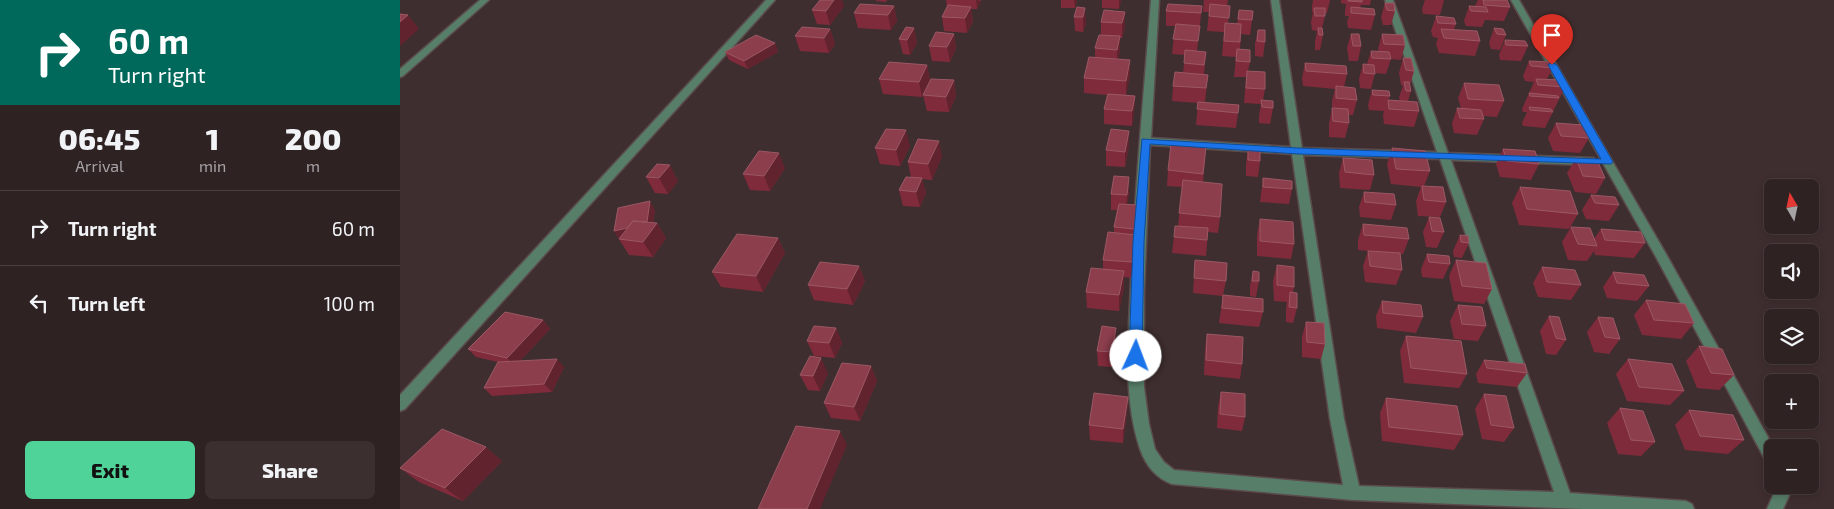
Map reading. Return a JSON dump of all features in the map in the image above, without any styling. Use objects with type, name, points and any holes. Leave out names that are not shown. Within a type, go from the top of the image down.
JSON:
[{"type":"street","points":[[400,74],[485,0]]},
{"type":"street","points":[[400,405],[771,0]]},
{"type":"street","points":[[1155,0],[1139,242],[1135,375],[1146,443],[1154,464],[1161,472],[1172,477],[1353,493],[1565,500],[1686,509]]},
{"type":"street","points":[[1276,0],[1337,419],[1353,493]]},
{"type":"street","points":[[1389,0],[1565,500]]},
{"type":"street","points":[[1515,0],[1608,162],[1764,444]]},
{"type":"street","points":[[1146,141],[1298,151],[1608,162]]},
{"type":"street","points":[[1775,509],[1782,494]]},
{"type":"building","points":[[820,0],[834,0],[826,11],[812,10]]},
{"type":"building","points":[[1362,0],[1362,2],[1348,1]]},
{"type":"building","points":[[1483,0],[1507,0],[1510,7],[1484,5]]},
{"type":"building","points":[[1385,3],[1394,3],[1395,11],[1387,10]]},
{"type":"building","points":[[860,4],[894,6],[888,15],[854,13]]},
{"type":"building","points":[[1168,4],[1202,6],[1201,13],[1166,11]]},
{"type":"building","points":[[1210,4],[1230,6],[1229,18],[1209,16]]},
{"type":"building","points":[[948,5],[971,7],[965,18],[942,17]]},
{"type":"building","points":[[1469,6],[1486,7],[1488,12],[1471,11]]},
{"type":"building","points":[[1077,7],[1085,8],[1083,17],[1074,17]]},
{"type":"building","points":[[1351,7],[1374,9],[1375,15],[1351,13]]},
{"type":"building","points":[[1314,8],[1325,8],[1325,16],[1315,16]]},
{"type":"building","points":[[1104,10],[1125,12],[1122,23],[1101,22]]},
{"type":"building","points":[[1239,10],[1253,11],[1252,20],[1238,19]]},
{"type":"building","points":[[400,14],[408,15],[400,22]]},
{"type":"building","points":[[1436,16],[1454,18],[1456,24],[1438,23]]},
{"type":"building","points":[[1225,23],[1241,24],[1240,42],[1224,41]]},
{"type":"building","points":[[1176,24],[1200,26],[1198,41],[1173,39]]},
{"type":"building","points":[[802,27],[830,29],[824,38],[795,36]]},
{"type":"building","points":[[906,27],[914,28],[907,40],[899,39]]},
{"type":"building","points":[[1318,28],[1322,28],[1323,35],[1319,35]]},
{"type":"building","points":[[1494,28],[1503,29],[1506,35],[1497,34]]},
{"type":"building","points":[[1441,29],[1477,31],[1480,41],[1444,38]]},
{"type":"building","points":[[1258,30],[1265,30],[1265,42],[1257,41]]},
{"type":"building","points":[[936,32],[954,34],[947,47],[929,46]]},
{"type":"building","points":[[1351,34],[1359,34],[1361,46],[1353,46]]},
{"type":"building","points":[[1382,34],[1403,35],[1405,45],[1384,44]]},
{"type":"building","points":[[756,35],[775,43],[744,61],[725,52]]},
{"type":"building","points":[[1099,35],[1120,36],[1117,50],[1095,48]]},
{"type":"building","points":[[1505,40],[1525,41],[1528,46],[1506,45]]},
{"type":"building","points":[[1237,49],[1250,50],[1250,62],[1236,61]]},
{"type":"building","points":[[1185,50],[1206,52],[1204,65],[1184,63]]},
{"type":"building","points":[[1371,51],[1389,52],[1391,59],[1372,58]]},
{"type":"building","points":[[1089,57],[1130,60],[1126,81],[1084,78]]},
{"type":"building","points":[[1403,58],[1411,58],[1414,71],[1406,70]]},
{"type":"building","points":[[1529,61],[1550,62],[1553,68],[1531,66]]},
{"type":"building","points":[[889,62],[927,65],[919,82],[879,79]]},
{"type":"building","points":[[1305,63],[1346,66],[1347,74],[1306,71]]},
{"type":"building","points":[[1363,64],[1374,65],[1375,74],[1364,73]]},
{"type":"building","points":[[1247,71],[1265,72],[1265,89],[1246,88]]},
{"type":"building","points":[[1175,72],[1208,75],[1206,88],[1173,86]]},
{"type":"building","points":[[931,79],[954,80],[946,97],[923,95]]},
{"type":"building","points":[[1536,79],[1562,80],[1565,87],[1538,85]]},
{"type":"building","points":[[1404,82],[1409,82],[1411,91],[1406,91]]},
{"type":"building","points":[[1464,83],[1499,85],[1504,101],[1468,99]]},
{"type":"building","points":[[1336,86],[1355,88],[1357,100],[1336,98]]},
{"type":"building","points":[[1372,90],[1389,91],[1390,96],[1373,95]]},
{"type":"building","points":[[1529,93],[1558,96],[1559,98],[1530,96]]},
{"type":"building","points":[[1108,94],[1135,96],[1132,111],[1104,109]]},
{"type":"building","points":[[1261,100],[1273,101],[1273,108],[1262,107]]},
{"type":"building","points":[[1388,100],[1417,102],[1419,111],[1389,109]]},
{"type":"building","points":[[1198,102],[1239,105],[1238,113],[1197,109]]},
{"type":"building","points":[[1529,107],[1551,109],[1553,112],[1530,110]]},
{"type":"building","points":[[1332,108],[1348,109],[1349,123],[1333,121]]},
{"type":"building","points":[[1457,108],[1481,110],[1484,119],[1460,118]]},
{"type":"building","points":[[1556,123],[1583,125],[1589,138],[1561,136]]},
{"type":"building","points":[[886,129],[906,130],[896,150],[875,148]]},
{"type":"building","points":[[1111,129],[1129,131],[1125,152],[1106,150]]},
{"type":"building","points":[[918,139],[939,141],[928,164],[908,162]]},
{"type":"building","points":[[1171,144],[1206,146],[1203,174],[1168,170]]},
{"type":"building","points":[[1392,148],[1425,151],[1430,171],[1396,169]]},
{"type":"building","points":[[1248,149],[1260,149],[1260,161],[1248,160]]},
{"type":"building","points":[[1503,149],[1535,151],[1539,164],[1507,161]]},
{"type":"building","points":[[759,151],[779,153],[764,176],[743,174]]},
{"type":"building","points":[[1343,158],[1372,160],[1374,175],[1345,172]]},
{"type":"building","points":[[1576,158],[1597,160],[1605,178],[1583,176]]},
{"type":"building","points":[[657,164],[670,165],[659,178],[646,177]]},
{"type":"building","points":[[1114,176],[1129,177],[1127,195],[1111,194]]},
{"type":"building","points":[[906,177],[922,178],[916,192],[899,190]]},
{"type":"building","points":[[1263,178],[1292,181],[1292,189],[1263,187]]},
{"type":"building","points":[[1183,180],[1222,184],[1220,217],[1179,213]]},
{"type":"building","points":[[1422,186],[1443,187],[1446,202],[1424,200]]},
{"type":"building","points":[[1520,187],[1570,191],[1578,214],[1527,209]]},
{"type":"building","points":[[1364,192],[1394,194],[1396,205],[1365,202]]},
{"type":"building","points":[[1591,195],[1615,197],[1619,205],[1595,203]]},
{"type":"building","points":[[650,201],[647,222],[633,221],[627,228],[614,231],[618,208]]},
{"type":"building","points":[[1119,204],[1138,205],[1135,229],[1114,227]]},
{"type":"building","points":[[1429,217],[1440,218],[1444,232],[1432,231]]},
{"type":"building","points":[[1260,219],[1293,222],[1294,244],[1260,241]]},
{"type":"building","points":[[633,221],[657,223],[643,242],[619,239]]},
{"type":"building","points":[[1363,224],[1407,228],[1409,239],[1364,235]]},
{"type":"building","points":[[1175,226],[1208,228],[1207,240],[1174,237]]},
{"type":"building","points":[[1571,227],[1590,228],[1597,246],[1578,244]]},
{"type":"building","points":[[1601,229],[1641,232],[1645,243],[1605,240]]},
{"type":"building","points":[[1108,232],[1136,235],[1132,262],[1103,260]]},
{"type":"building","points":[[737,234],[778,238],[756,276],[712,272]]},
{"type":"building","points":[[1460,235],[1468,236],[1469,243],[1461,242]]},
{"type":"building","points":[[1368,251],[1400,253],[1402,270],[1370,266]]},
{"type":"building","points":[[1427,254],[1449,256],[1450,264],[1429,262]]},
{"type":"building","points":[[1195,260],[1227,263],[1226,281],[1194,278]]},
{"type":"building","points":[[1456,260],[1486,263],[1492,289],[1462,286]]},
{"type":"building","points":[[820,262],[859,266],[847,289],[808,285]]},
{"type":"building","points":[[1277,265],[1294,267],[1294,287],[1277,285]]},
{"type":"building","points":[[1542,267],[1575,270],[1581,285],[1547,282]]},
{"type":"building","points":[[1091,268],[1124,271],[1119,295],[1086,292]]},
{"type":"building","points":[[1253,271],[1259,272],[1259,281],[1252,281]]},
{"type":"building","points":[[1613,272],[1644,275],[1649,286],[1617,283]]},
{"type":"building","points":[[1290,292],[1297,293],[1297,308],[1289,307]]},
{"type":"building","points":[[1223,295],[1263,299],[1263,312],[1222,308]]},
{"type":"building","points":[[1646,300],[1685,304],[1694,323],[1654,320]]},
{"type":"building","points":[[1382,301],[1421,305],[1423,317],[1383,313]]},
{"type":"building","points":[[1458,305],[1482,307],[1486,326],[1462,324]]},
{"type":"building","points":[[505,312],[543,320],[507,358],[468,349]]},
{"type":"building","points":[[1549,316],[1559,317],[1566,340],[1556,338]]},
{"type":"building","points":[[1598,317],[1613,318],[1620,339],[1605,337]]},
{"type":"building","points":[[1306,322],[1324,323],[1325,344],[1307,342]]},
{"type":"building","points":[[814,326],[836,328],[829,343],[807,341]]},
{"type":"building","points":[[1102,326],[1116,328],[1112,352],[1097,351]]},
{"type":"building","points":[[1207,334],[1243,337],[1242,364],[1206,360]]},
{"type":"building","points":[[1406,336],[1461,341],[1467,374],[1411,368]]},
{"type":"building","points":[[1699,346],[1722,349],[1734,375],[1711,373]]},
{"type":"building","points":[[810,356],[821,358],[813,376],[800,375]]},
{"type":"building","points":[[557,359],[544,384],[484,388],[498,362]]},
{"type":"building","points":[[1628,359],[1672,364],[1684,391],[1639,387]]},
{"type":"building","points":[[1484,360],[1525,364],[1527,373],[1487,368]]},
{"type":"building","points":[[842,363],[871,366],[854,407],[824,403]]},
{"type":"building","points":[[1221,392],[1245,394],[1245,417],[1220,414]]},
{"type":"building","points":[[1094,393],[1128,397],[1123,429],[1089,425]]},
{"type":"building","points":[[1484,394],[1506,396],[1514,428],[1491,425]]},
{"type":"building","points":[[1386,398],[1457,406],[1463,435],[1389,427]]},
{"type":"building","points":[[1620,408],[1643,411],[1655,442],[1631,440]]},
{"type":"building","points":[[1689,410],[1733,415],[1744,440],[1700,436]]},
{"type":"building","points":[[796,426],[840,431],[807,509],[758,509]]},
{"type":"building","points":[[442,429],[486,447],[445,488],[400,468]]},
{"type":"route","points":[[1136,356],[1139,242],[1146,141],[1298,151],[1608,162],[1552,65]]}]
